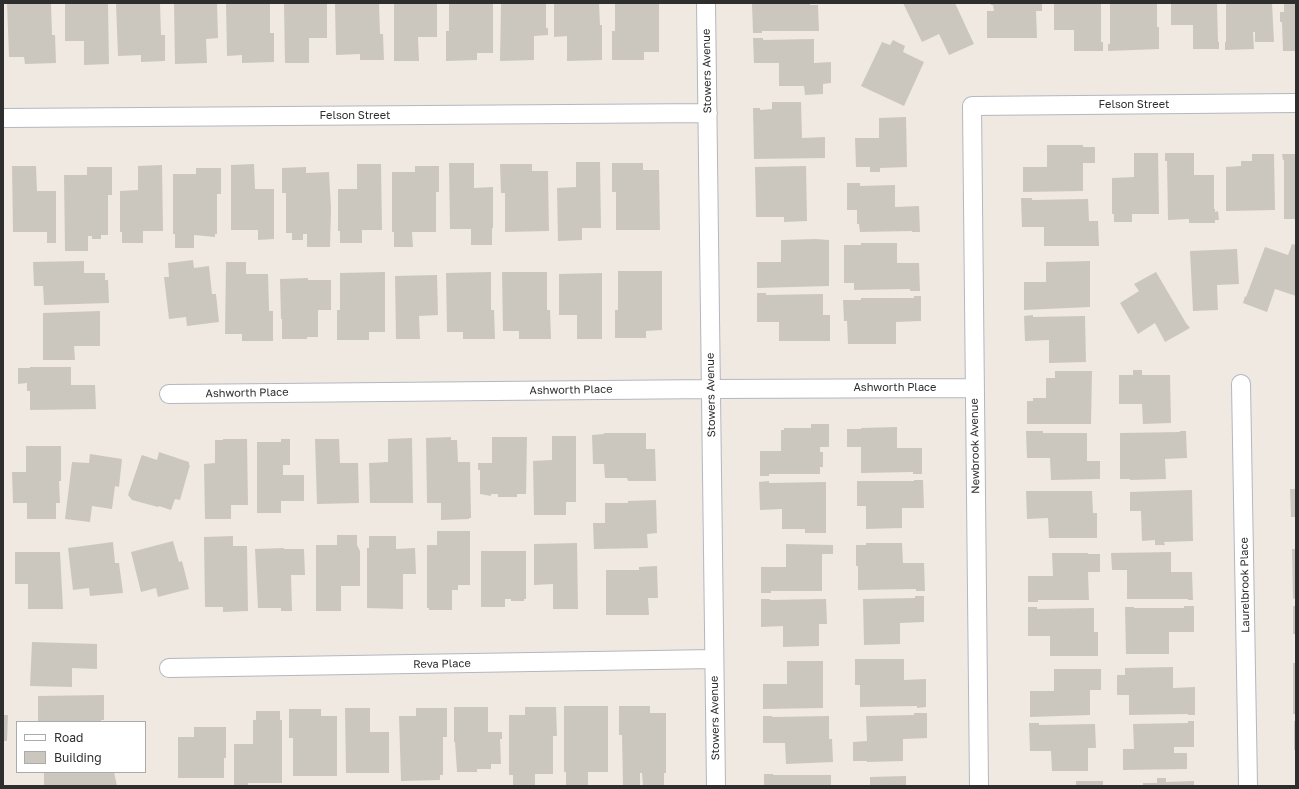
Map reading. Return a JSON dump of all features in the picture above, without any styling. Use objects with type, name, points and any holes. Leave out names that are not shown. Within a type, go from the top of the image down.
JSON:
[{"type":"street","name":"Stowers Avenue","points":[[706,3],[716,786]]},
{"type":"street","name":"Felson Street","points":[[972,106],[1296,103]]},
{"type":"street","name":"Newbrook Avenue","points":[[972,106],[974,388],[980,786]]},
{"type":"street","name":"Felson Street","points":[[3,118],[708,113]]},
{"type":"street","name":"Laurelbrook Place","points":[[1241,384],[1248,786]]},
{"type":"street","name":"Ashworth Place","points":[[169,394],[974,388]]},
{"type":"street","name":"Reva Place","points":[[169,668],[714,659]]},
{"type":"building","points":[[7,3],[51,3],[52,35],[55,35],[56,63],[25,64],[24,57],[9,57]]},
{"type":"building","points":[[65,3],[108,3],[109,64],[84,65],[84,41],[65,41]]},
{"type":"building","points":[[116,3],[160,3],[161,35],[165,35],[165,61],[141,62],[141,55],[118,56]]},
{"type":"building","points":[[174,3],[217,3],[218,38],[206,39],[207,63],[175,64]]},
{"type":"building","points":[[226,3],[270,3],[270,33],[274,33],[274,62],[242,63],[242,55],[227,56]]},
{"type":"building","points":[[284,3],[327,3],[327,38],[309,38],[309,63],[285,63]]},
{"type":"building","points":[[335,3],[379,3],[380,34],[383,34],[384,60],[360,60],[360,54],[336,55]]},
{"type":"building","points":[[394,3],[437,3],[437,37],[418,37],[419,61],[394,61]]},
{"type":"building","points":[[449,3],[493,3],[493,53],[477,53],[477,60],[446,61],[446,31],[449,31]]},
{"type":"building","points":[[546,3],[546,28],[548,28],[548,35],[534,36],[534,60],[500,61],[501,4]]},
{"type":"building","points":[[599,3],[600,25],[602,25],[602,60],[567,61],[567,36],[554,37],[554,4]]},
{"type":"building","points":[[615,3],[659,3],[659,52],[644,52],[644,60],[612,60],[612,31],[615,31]]},
{"type":"building","points":[[810,3],[810,5],[818,5],[819,31],[762,31],[762,33],[753,33],[752,4]]},
{"type":"building","points":[[903,3],[955,3],[974,44],[949,55],[939,34],[922,42]]},
{"type":"building","points":[[991,3],[1042,3],[1042,11],[1036,11],[1037,38],[987,38],[987,11],[994,11]]},
{"type":"building","points":[[1054,3],[1101,3],[1101,42],[1103,42],[1103,51],[1074,51],[1074,30],[1054,30]]},
{"type":"building","points":[[1110,3],[1157,3],[1159,49],[1108,51],[1108,44],[1110,44]]},
{"type":"building","points":[[1171,3],[1217,3],[1219,49],[1193,49],[1193,25],[1171,25]]},
{"type":"building","points":[[1226,3],[1272,3],[1274,42],[1255,42],[1255,32],[1253,32],[1254,49],[1225,50]]},
{"type":"building","points":[[1284,3],[1296,3],[1296,51],[1283,51],[1282,22],[1280,22],[1280,12],[1284,12]]},
{"type":"building","points":[[753,38],[763,38],[763,40],[814,39],[814,63],[831,62],[831,83],[823,84],[823,94],[805,95],[804,86],[779,86],[779,63],[754,63]]},
{"type":"building","points":[[893,40],[905,46],[903,52],[924,62],[904,106],[861,86],[882,42],[890,45]]},
{"type":"building","points":[[772,102],[801,102],[802,138],[825,137],[825,158],[754,159],[753,108],[760,108],[760,110],[772,109]]},
{"type":"building","points":[[906,117],[907,167],[880,168],[880,172],[870,172],[870,167],[856,167],[855,138],[879,138],[879,118]]},
{"type":"building","points":[[1047,145],[1083,145],[1083,147],[1095,147],[1095,163],[1083,163],[1083,191],[1023,192],[1023,167],[1047,167]]},
{"type":"building","points":[[1134,153],[1158,153],[1159,214],[1132,214],[1132,222],[1114,222],[1114,214],[1112,214],[1112,178],[1134,177]]},
{"type":"building","points":[[1165,153],[1194,153],[1194,175],[1214,175],[1214,209],[1215,212],[1218,211],[1219,220],[1215,220],[1215,223],[1189,223],[1189,219],[1168,220],[1167,161],[1165,161]]},
{"type":"building","points":[[1252,154],[1274,154],[1275,210],[1226,211],[1226,167],[1241,166],[1241,161],[1252,161]]},
{"type":"building","points":[[1282,154],[1296,154],[1296,219],[1284,219],[1284,160]]},
{"type":"building","points":[[576,162],[600,162],[601,228],[582,228],[582,240],[558,241],[557,188],[576,187]]},
{"type":"building","points":[[449,163],[474,163],[474,188],[493,187],[492,245],[471,245],[471,229],[450,229]]},
{"type":"building","points":[[612,163],[643,163],[643,170],[659,170],[660,230],[616,230],[616,192],[612,192]]},
{"type":"building","points":[[254,164],[255,189],[274,189],[274,239],[258,240],[258,230],[231,230],[231,165]]},
{"type":"building","points":[[357,164],[381,164],[382,230],[362,230],[362,243],[340,243],[340,231],[338,231],[338,189],[357,189]]},
{"type":"building","points":[[500,164],[532,164],[532,171],[548,171],[549,231],[505,232],[505,193],[501,193]]},
{"type":"building","points":[[162,165],[163,231],[143,231],[143,243],[122,243],[122,232],[120,232],[120,191],[138,190],[138,166]]},
{"type":"building","points":[[12,166],[36,166],[37,191],[56,191],[56,243],[47,243],[47,232],[13,232]]},
{"type":"building","points":[[415,166],[439,166],[439,192],[436,192],[436,232],[412,232],[413,247],[394,247],[394,232],[392,232],[392,172],[415,172]]},
{"type":"building","points":[[806,166],[807,221],[784,222],[784,217],[756,217],[755,167]]},
{"type":"building","points":[[87,167],[112,167],[112,195],[108,195],[108,235],[101,235],[101,239],[92,239],[92,236],[88,236],[88,251],[65,251],[64,175],[87,175]]},
{"type":"building","points":[[306,167],[306,173],[329,172],[331,209],[330,247],[307,247],[307,234],[303,234],[303,240],[292,240],[292,233],[286,233],[286,193],[282,193],[282,168]]},
{"type":"building","points":[[196,168],[221,168],[221,194],[217,194],[217,234],[215,234],[215,237],[194,235],[194,248],[175,248],[175,234],[173,234],[173,174],[196,174]]},
{"type":"building","points":[[847,183],[860,183],[860,186],[895,185],[895,207],[919,206],[920,232],[860,232],[859,224],[857,224],[857,210],[847,210]]},
{"type":"building","points":[[1021,198],[1032,198],[1032,200],[1088,199],[1089,221],[1098,221],[1099,246],[1044,246],[1044,227],[1022,227]]},
{"type":"building","points":[[781,240],[829,240],[829,286],[757,288],[757,262],[781,262]]},
{"type":"building","points":[[861,243],[897,243],[897,263],[919,263],[920,291],[910,291],[910,289],[854,290],[854,283],[844,283],[844,245],[861,245]]},
{"type":"building","points":[[1292,244],[1296,245],[1296,296],[1275,289],[1267,312],[1243,303],[1265,247],[1288,255]]},
{"type":"building","points":[[1237,249],[1239,284],[1217,285],[1218,310],[1193,311],[1190,251]]},
{"type":"building","points":[[193,260],[194,268],[209,266],[212,294],[216,294],[219,322],[187,326],[186,317],[169,319],[164,277],[169,277],[168,263]]},
{"type":"building","points":[[84,261],[84,273],[105,273],[105,280],[108,280],[109,303],[44,305],[43,286],[34,286],[33,262]]},
{"type":"building","points":[[1090,261],[1090,307],[1024,310],[1024,282],[1046,282],[1046,262]]},
{"type":"building","points":[[226,262],[246,262],[246,274],[268,274],[269,311],[273,311],[273,341],[242,341],[242,334],[225,334]]},
{"type":"building","points":[[618,271],[662,271],[662,330],[646,331],[646,338],[615,338],[615,310],[618,310]]},
{"type":"building","points":[[385,272],[385,332],[369,332],[369,340],[337,340],[337,310],[340,310],[340,273]]},
{"type":"building","points":[[491,272],[491,310],[494,310],[495,339],[463,339],[463,332],[447,332],[446,273]]},
{"type":"building","points":[[502,272],[547,272],[547,310],[550,310],[551,339],[519,339],[519,331],[503,331]]},
{"type":"building","points":[[1156,272],[1190,328],[1165,342],[1155,323],[1138,334],[1120,303],[1139,291],[1134,284]]},
{"type":"building","points":[[602,273],[602,339],[577,339],[577,315],[559,315],[559,274]]},
{"type":"building","points":[[437,275],[438,315],[419,316],[420,339],[396,339],[395,276]]},
{"type":"building","points":[[308,278],[308,280],[331,280],[331,310],[318,310],[318,337],[307,337],[307,339],[282,339],[280,279]]},
{"type":"building","points":[[757,293],[766,293],[766,295],[823,294],[823,315],[830,315],[830,341],[779,341],[779,322],[757,322]]},
{"type":"building","points":[[914,296],[921,296],[921,321],[896,322],[896,344],[848,344],[847,321],[844,321],[843,300],[861,300],[861,298],[914,298]]},
{"type":"building","points":[[100,311],[100,346],[74,346],[75,360],[43,360],[43,313]]},
{"type":"building","points":[[1033,315],[1033,317],[1085,316],[1086,362],[1049,363],[1049,340],[1025,341],[1024,316]]},
{"type":"building","points":[[71,367],[71,385],[95,385],[96,409],[30,410],[30,391],[27,391],[27,383],[18,384],[18,368]]},
{"type":"building","points":[[1133,370],[1142,370],[1142,375],[1170,375],[1171,423],[1143,424],[1142,404],[1119,404],[1119,375],[1133,375]]},
{"type":"building","points":[[1055,371],[1092,371],[1091,424],[1027,424],[1027,401],[1033,401],[1033,398],[1046,398],[1046,378],[1055,378]]},
{"type":"building","points":[[811,424],[829,424],[829,447],[820,447],[820,452],[823,452],[823,467],[820,467],[820,474],[769,474],[769,476],[760,476],[760,451],[781,451],[781,430],[784,430],[784,428],[811,428]]},
{"type":"building","points":[[897,427],[897,448],[922,448],[922,474],[913,474],[913,472],[861,473],[861,447],[847,447],[847,429]]},
{"type":"building","points":[[1026,431],[1043,431],[1043,433],[1087,433],[1087,461],[1100,461],[1100,479],[1051,480],[1050,458],[1027,458]]},
{"type":"building","points":[[1186,431],[1187,458],[1165,459],[1166,479],[1120,479],[1120,433]]},
{"type":"building","points":[[604,433],[646,433],[646,449],[655,449],[656,481],[628,481],[627,478],[605,478],[604,464],[593,464],[592,435]]},
{"type":"building","points":[[552,436],[576,436],[576,502],[566,502],[566,515],[534,515],[533,461],[552,460]]},
{"type":"building","points":[[451,437],[451,440],[457,440],[458,462],[470,462],[471,518],[469,519],[441,520],[441,503],[427,503],[426,438]]},
{"type":"building","points":[[492,437],[527,437],[526,494],[517,494],[517,497],[498,497],[498,494],[491,494],[491,496],[480,494],[480,470],[478,470],[478,463],[492,463]]},
{"type":"building","points":[[412,438],[413,503],[370,503],[369,463],[388,462],[388,439]]},
{"type":"building","points":[[247,439],[248,505],[231,505],[231,519],[205,519],[204,464],[215,463],[215,440]]},
{"type":"building","points":[[281,439],[290,439],[290,465],[283,465],[283,475],[304,475],[304,501],[281,501],[281,513],[257,513],[257,442],[281,442]]},
{"type":"building","points":[[315,439],[339,439],[340,463],[358,463],[359,503],[317,504]]},
{"type":"building","points":[[26,446],[61,446],[61,481],[59,481],[60,503],[56,503],[56,519],[27,519],[27,503],[13,503],[12,472],[26,472]]},
{"type":"building","points":[[159,452],[189,462],[190,465],[180,500],[175,499],[171,510],[132,500],[128,495],[142,455],[157,460]]},
{"type":"building","points":[[90,454],[122,459],[119,487],[115,486],[112,509],[92,506],[90,522],[65,519],[72,462],[89,463]]},
{"type":"building","points":[[923,480],[924,508],[902,508],[902,528],[866,529],[866,506],[857,506],[857,481]]},
{"type":"building","points":[[769,481],[769,483],[826,482],[826,533],[805,533],[805,529],[782,529],[782,509],[760,510],[759,482]]},
{"type":"building","points":[[1290,489],[1296,489],[1296,517],[1291,517]]},
{"type":"building","points":[[1192,490],[1193,541],[1164,542],[1165,545],[1155,545],[1155,540],[1142,541],[1141,511],[1130,511],[1130,492]]},
{"type":"building","points":[[1026,491],[1092,491],[1093,513],[1097,513],[1097,538],[1049,538],[1048,518],[1027,519]]},
{"type":"building","points":[[656,500],[657,533],[647,534],[648,548],[594,549],[593,523],[605,523],[605,503],[628,503],[628,501]]},
{"type":"building","points":[[437,531],[470,531],[470,585],[458,585],[458,590],[452,590],[452,610],[429,610],[429,608],[427,608],[427,545],[437,545]]},
{"type":"building","points":[[337,535],[357,535],[357,545],[360,551],[360,586],[341,586],[341,611],[316,611],[316,545],[337,545]]},
{"type":"building","points":[[233,536],[233,546],[247,546],[248,611],[223,612],[223,607],[205,607],[204,537]]},
{"type":"building","points":[[369,536],[396,536],[396,549],[415,548],[416,574],[403,574],[403,609],[367,608],[367,548],[369,548]]},
{"type":"building","points":[[173,541],[179,562],[182,561],[189,589],[158,597],[156,588],[141,592],[131,552]]},
{"type":"building","points":[[113,542],[115,563],[119,563],[123,593],[90,596],[89,588],[73,590],[68,548]]},
{"type":"building","points":[[577,543],[578,609],[553,609],[553,584],[534,585],[534,544]]},
{"type":"building","points":[[866,543],[902,543],[903,563],[924,563],[925,591],[916,591],[916,589],[858,590],[856,545],[866,545]]},
{"type":"building","points":[[786,544],[833,545],[833,554],[822,554],[822,591],[771,591],[771,593],[761,593],[761,567],[786,567]]},
{"type":"building","points":[[255,549],[304,549],[305,575],[291,575],[292,611],[281,611],[281,608],[258,608]]},
{"type":"building","points":[[1292,549],[1296,549],[1296,598],[1293,599]]},
{"type":"building","points":[[481,551],[526,551],[526,599],[524,599],[524,601],[511,601],[511,599],[505,599],[505,607],[481,607]]},
{"type":"building","points":[[15,552],[60,552],[63,609],[28,609],[28,584],[15,584]]},
{"type":"building","points":[[1171,552],[1171,572],[1192,572],[1193,600],[1127,599],[1127,570],[1112,570],[1111,553]]},
{"type":"building","points":[[1052,553],[1100,554],[1100,572],[1088,572],[1089,600],[1038,600],[1038,602],[1028,602],[1028,576],[1053,576]]},
{"type":"building","points":[[657,566],[658,598],[648,598],[649,615],[606,615],[606,570],[639,570],[639,567]]},
{"type":"building","points":[[915,596],[924,596],[924,622],[900,623],[900,644],[864,645],[863,599],[915,598]]},
{"type":"building","points":[[761,599],[826,599],[827,624],[819,624],[819,646],[783,647],[783,626],[761,627]]},
{"type":"building","points":[[1184,606],[1194,606],[1194,632],[1169,632],[1169,654],[1126,654],[1125,607],[1184,608]]},
{"type":"building","points":[[1293,606],[1296,606],[1296,634],[1293,634]]},
{"type":"building","points":[[1028,607],[1037,607],[1037,609],[1094,608],[1094,632],[1098,632],[1098,656],[1050,656],[1050,636],[1028,636]]},
{"type":"building","points":[[32,642],[97,644],[97,669],[72,668],[72,687],[30,686]]},
{"type":"building","points":[[855,659],[904,659],[904,680],[926,679],[926,707],[860,707],[860,685],[855,685]]},
{"type":"building","points":[[787,661],[823,661],[823,708],[763,709],[763,684],[787,684]]},
{"type":"building","points":[[1293,663],[1296,663],[1296,714],[1293,714]]},
{"type":"building","points":[[1173,667],[1173,688],[1195,687],[1195,715],[1129,715],[1129,695],[1117,695],[1117,675],[1125,675],[1125,668]]},
{"type":"building","points":[[1054,669],[1101,669],[1101,690],[1090,690],[1090,715],[1030,717],[1030,691],[1054,691]]},
{"type":"building","points":[[104,695],[104,720],[38,721],[38,696]]},
{"type":"building","points":[[564,706],[608,706],[608,772],[588,772],[588,786],[566,786],[566,772],[564,772]]},
{"type":"building","points":[[619,706],[650,706],[650,713],[666,713],[666,773],[664,773],[664,785],[643,785],[642,773],[640,773],[640,786],[623,786],[622,735],[619,735]]},
{"type":"building","points":[[454,707],[488,707],[488,732],[502,732],[502,739],[500,739],[501,764],[491,764],[491,769],[477,769],[477,772],[457,772],[454,742]]},
{"type":"building","points":[[525,707],[556,707],[557,736],[553,736],[553,774],[535,774],[535,786],[513,786],[513,775],[509,775],[509,715],[525,715]]},
{"type":"building","points":[[345,708],[370,708],[370,732],[389,732],[389,773],[346,773]]},
{"type":"building","points":[[416,708],[447,708],[447,737],[443,737],[443,775],[440,775],[440,780],[401,781],[399,716],[416,716]]},
{"type":"building","points":[[289,709],[321,709],[321,716],[337,716],[337,776],[293,776],[293,738],[289,738]]},
{"type":"building","points":[[256,711],[280,711],[280,720],[282,720],[282,783],[248,783],[248,786],[234,786],[234,744],[253,744],[253,720],[256,720]]},
{"type":"building","points":[[914,713],[927,713],[927,738],[903,739],[903,761],[853,761],[853,742],[867,741],[866,716],[914,715]]},
{"type":"building","points":[[3,715],[8,715],[7,741],[3,741]]},
{"type":"building","points":[[763,716],[829,716],[829,739],[832,739],[833,762],[786,764],[785,743],[763,743]]},
{"type":"building","points":[[1188,721],[1194,721],[1194,747],[1174,747],[1174,753],[1187,753],[1187,769],[1123,770],[1123,749],[1134,749],[1133,724],[1188,723]]},
{"type":"building","points":[[1294,721],[1296,721],[1296,750],[1294,750]]},
{"type":"building","points":[[1029,723],[1039,723],[1039,725],[1095,724],[1096,748],[1088,748],[1088,771],[1052,771],[1051,751],[1030,751]]},
{"type":"building","points":[[194,727],[226,727],[226,758],[224,758],[224,778],[178,778],[178,737],[194,737]]},
{"type":"building","points":[[44,773],[114,773],[117,786],[44,786]]},
{"type":"building","points":[[764,774],[831,775],[831,786],[764,786]]},
{"type":"building","points":[[906,776],[906,786],[870,786],[870,777]]},
{"type":"building","points":[[1157,778],[1166,778],[1166,782],[1194,781],[1194,786],[1143,786],[1143,783],[1157,783]]},
{"type":"building","points":[[1076,781],[1103,781],[1103,786],[1076,786]]}]
